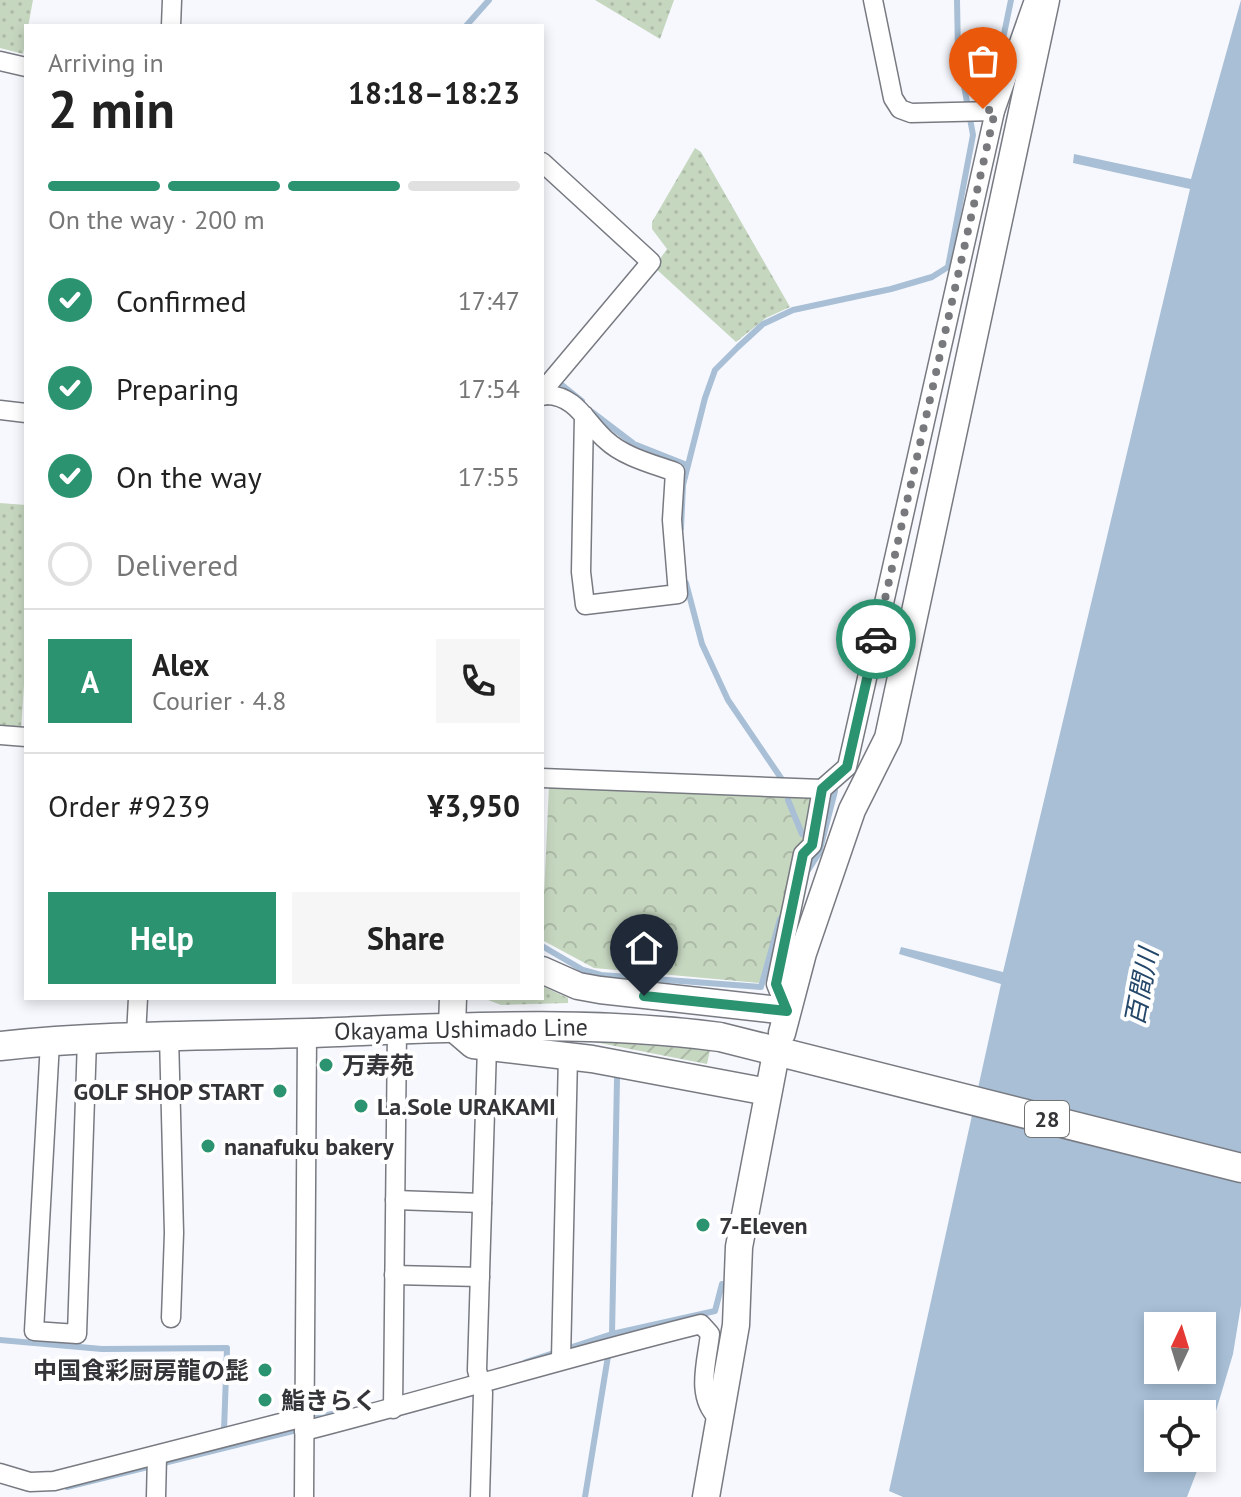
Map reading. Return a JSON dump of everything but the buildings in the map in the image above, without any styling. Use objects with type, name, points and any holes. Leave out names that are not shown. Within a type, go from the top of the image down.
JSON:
[{"type":"main road","name":"Okayama Ushimado Line","points":[[0,1046],[136,1036],[452,1027],[648,1027],[720,1037],[1241,1168]]},
{"type":"street","points":[[171,24],[172,0]]},
{"type":"street","points":[[873,0],[893,98],[900,109],[911,113],[995,111]]},
{"type":"street","points":[[785,1022],[776,984],[803,854],[812,845],[822,789],[847,767],[995,111],[1034,0]]},
{"type":"street","points":[[785,1022],[852,810],[888,738],[1046,0]]},
{"type":"street","points":[[0,61],[24,67]]},
{"type":"street","points":[[544,164],[651,262],[546,387],[545,396],[568,400],[584,415],[607,442],[675,472],[673,531],[678,594],[585,605],[581,572],[584,415]]},
{"type":"street","points":[[0,410],[24,413]]},
{"type":"street","points":[[0,735],[24,737]]},
{"type":"street","points":[[544,778],[822,789]]},
{"type":"street","points":[[544,971],[578,986],[785,1022]]},
{"type":"street","points":[[136,1036],[138,1000]]},
{"type":"street","points":[[453,1000],[452,1027],[473,1045],[568,1056],[768,1092]]},
{"type":"street","points":[[393,1402],[397,1029]]},
{"type":"street","points":[[304,1497],[307,1033]]},
{"type":"street","points":[[169,1036],[174,1233],[171,1318]]},
{"type":"street","points":[[50,1042],[34,1331],[77,1334],[87,1040]]},
{"type":"street","points":[[480,1497],[480,1277],[487,1047]]},
{"type":"street","points":[[561,1352],[568,1056]]},
{"type":"street","points":[[706,1497],[736,1325],[739,1247],[774,1064]]},
{"type":"street","points":[[395,1200],[482,1203]]},
{"type":"street","points":[[394,1275],[480,1277]]},
{"type":"street","points":[[0,1473],[30,1482],[54,1481],[158,1461],[393,1402],[561,1352],[701,1324],[710,1334],[704,1395],[718,1418]]},
{"type":"street","points":[[156,1497],[158,1461]]},
{"type":"green space","points":[[0,0],[33,0],[29,24],[24,24],[23,54],[0,48]]},
{"type":"green space","points":[[595,0],[674,0],[660,39]]},
{"type":"green space","points":[[695,148],[701,152],[790,307],[766,318],[736,342],[654,267],[667,249],[652,229],[652,222]]},
{"type":"green space","points":[[0,503],[24,505],[24,684],[21,731],[0,730]]},
{"type":"green space","points":[[549,785],[805,794],[815,798],[808,841],[796,851],[769,959],[759,983],[594,968],[544,941]]},
{"type":"green space","points":[[544,987],[568,998],[568,1003],[501,1005],[488,1000],[544,1000]]},
{"type":"green space","points":[[589,1041],[710,1050],[707,1064]]},
{"type":"water","name":"百間川","points":[[1241,0],[1241,1305],[1233,1354],[1216,1411],[1216,1400],[1144,1400],[1144,1472],[1197,1472],[1187,1497],[903,1497],[889,1491],[1001,984],[899,954],[901,947],[1003,972],[1190,189],[1073,163],[1074,154],[1191,179]]},
{"type":"waterway","points":[[468,24],[489,0]]},
{"type":"waterway","points":[[681,528],[683,485],[705,398],[715,370],[738,347],[763,324],[793,310],[891,289],[932,277],[948,267],[973,135],[958,53],[957,0]]},
{"type":"waterway","points":[[990,102],[1011,0]]},
{"type":"waterway","points":[[555,386],[562,385],[582,401]]},
{"type":"waterway","points":[[592,412],[634,444],[687,465]]},
{"type":"waterway","points":[[686,583],[702,644],[728,700],[781,778]]},
{"type":"waterway","points":[[808,870],[819,853],[835,791]]},
{"type":"waterway","points":[[788,800],[802,834]]},
{"type":"waterway","points":[[544,947],[583,970],[601,975],[761,987],[780,919]]},
{"type":"waterway","points":[[612,1335],[617,1079]]},
{"type":"waterway","points":[[526,1362],[612,1334],[715,1311],[722,1284]]},
{"type":"waterway","points":[[0,1340],[102,1349],[227,1348],[224,1430]]},
{"type":"waterway","points":[[585,1497],[609,1350]]},
{"type":"waterway","points":[[314,1418],[350,1410]]},
{"type":"waterway","points":[[67,1487],[293,1431]]},
{"type":"way so far","points":[[876,639],[995,111],[983,109]]},
{"type":"place","name":"万寿苑","points":[[326,1065]]},
{"type":"place","name":"GOLF SHOP START","points":[[280,1091]]},
{"type":"place","name":"La.Sole URAKAMI","points":[[361,1106]]},
{"type":"place","name":"nanafuku bakery","points":[[208,1146]]},
{"type":"place","name":"7-Eleven","points":[[703,1225]]},
{"type":"place","name":"中国食彩厨房龍の髭","points":[[265,1370]]},
{"type":"place","name":"鮨きらく","points":[[265,1400]]},
{"type":"route","points":[[644,996],[787,1011],[776,984],[803,854],[812,845],[822,789],[847,767],[876,639]]}]
